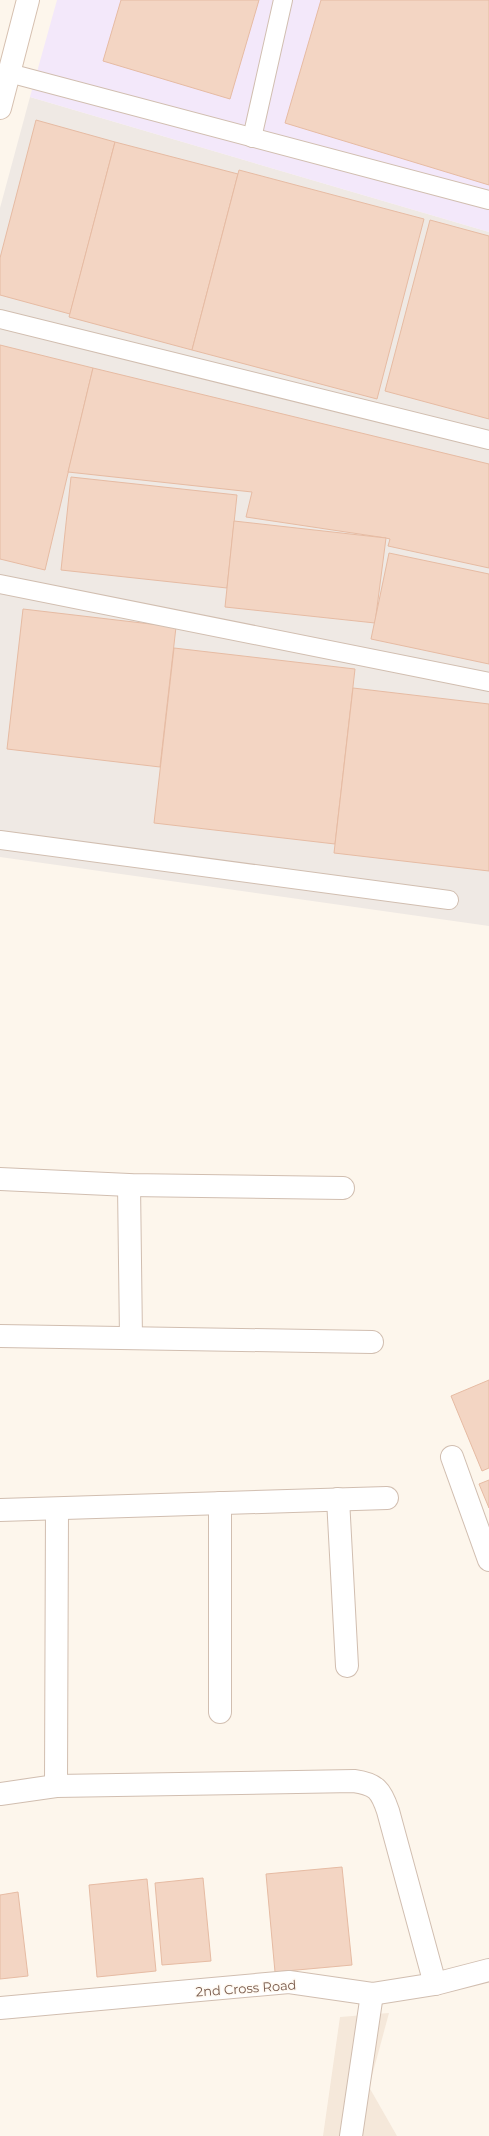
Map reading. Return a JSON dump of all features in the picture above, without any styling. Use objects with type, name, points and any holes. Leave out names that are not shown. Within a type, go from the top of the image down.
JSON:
[{"type":"street","points":[[0,108],[28,0]]},
{"type":"street","points":[[0,1179],[129,1185],[343,1188]]},
{"type":"street","points":[[129,1185],[132,1338]]},
{"type":"street","points":[[0,1336],[372,1342]]},
{"type":"street","points":[[452,1457],[489,1560]]},
{"type":"street","points":[[0,1510],[387,1498]]},
{"type":"street","points":[[338,1499],[347,1666]]},
{"type":"street","points":[[220,1503],[220,1712]]},
{"type":"street","points":[[56,1786],[57,1509]]},
{"type":"street","points":[[0,1794],[56,1786],[354,1781],[375,1787],[384,1798],[386,1804],[435,1984]]},
{"type":"street","name":"2nd Cross Road","points":[[0,2008],[289,1982],[372,1994],[435,1984],[489,1970]]},
{"type":"street","points":[[351,2136],[372,1994]]},
{"type":"lane","points":[[252,138],[283,0]]},
{"type":"lane","points":[[9,73],[489,200]]},
{"type":"lane","points":[[0,319],[489,440]]},
{"type":"lane","points":[[0,584],[489,682]]},
{"type":"lane","points":[[0,840],[449,900]]},
{"type":"shaded area","points":[[57,0],[489,0],[489,232],[30,97]]},
{"type":"shaded area","points":[[30,97],[489,232],[489,926],[0,857],[0,208]]},
{"type":"shaded area","points":[[389,2013],[369,2087],[397,2136],[323,2136],[340,2017]]},
{"type":"building","points":[[121,0],[259,0],[230,99],[103,61]]},
{"type":"building","points":[[321,0],[489,0],[489,185],[285,123]]},
{"type":"building","points":[[36,120],[115,142],[70,314],[0,295],[0,258]]},
{"type":"building","points":[[115,142],[238,174],[192,350],[69,317]]},
{"type":"building","points":[[239,170],[424,219],[377,399],[192,350]]},
{"type":"building","points":[[430,220],[489,236],[489,419],[385,391]]},
{"type":"building","points":[[0,345],[93,368],[45,570],[0,559]]},
{"type":"building","points":[[93,368],[489,464],[489,568],[388,546],[390,539],[386,538],[246,517],[252,492],[68,472]]},
{"type":"building","points":[[71,477],[237,495],[227,588],[61,570]]},
{"type":"building","points":[[234,521],[386,538],[375,623],[225,607]]},
{"type":"building","points":[[389,553],[489,574],[489,664],[371,639]]},
{"type":"building","points":[[23,609],[176,627],[160,767],[7,749]]},
{"type":"building","points":[[174,648],[355,669],[335,844],[154,823]]},
{"type":"building","points":[[353,688],[489,704],[489,871],[334,853]]},
{"type":"building","points":[[489,1380],[489,1468],[482,1471],[451,1396]]},
{"type":"building","points":[[489,1480],[489,1508],[479,1484]]},
{"type":"building","points":[[342,1867],[352,1965],[275,1972],[266,1874]]},
{"type":"building","points":[[203,1878],[211,1961],[162,1965],[155,1883]]},
{"type":"building","points":[[147,1879],[156,1971],[97,1977],[89,1885]]},
{"type":"building","points":[[18,1892],[28,1976],[0,1979],[0,1895]]}]
